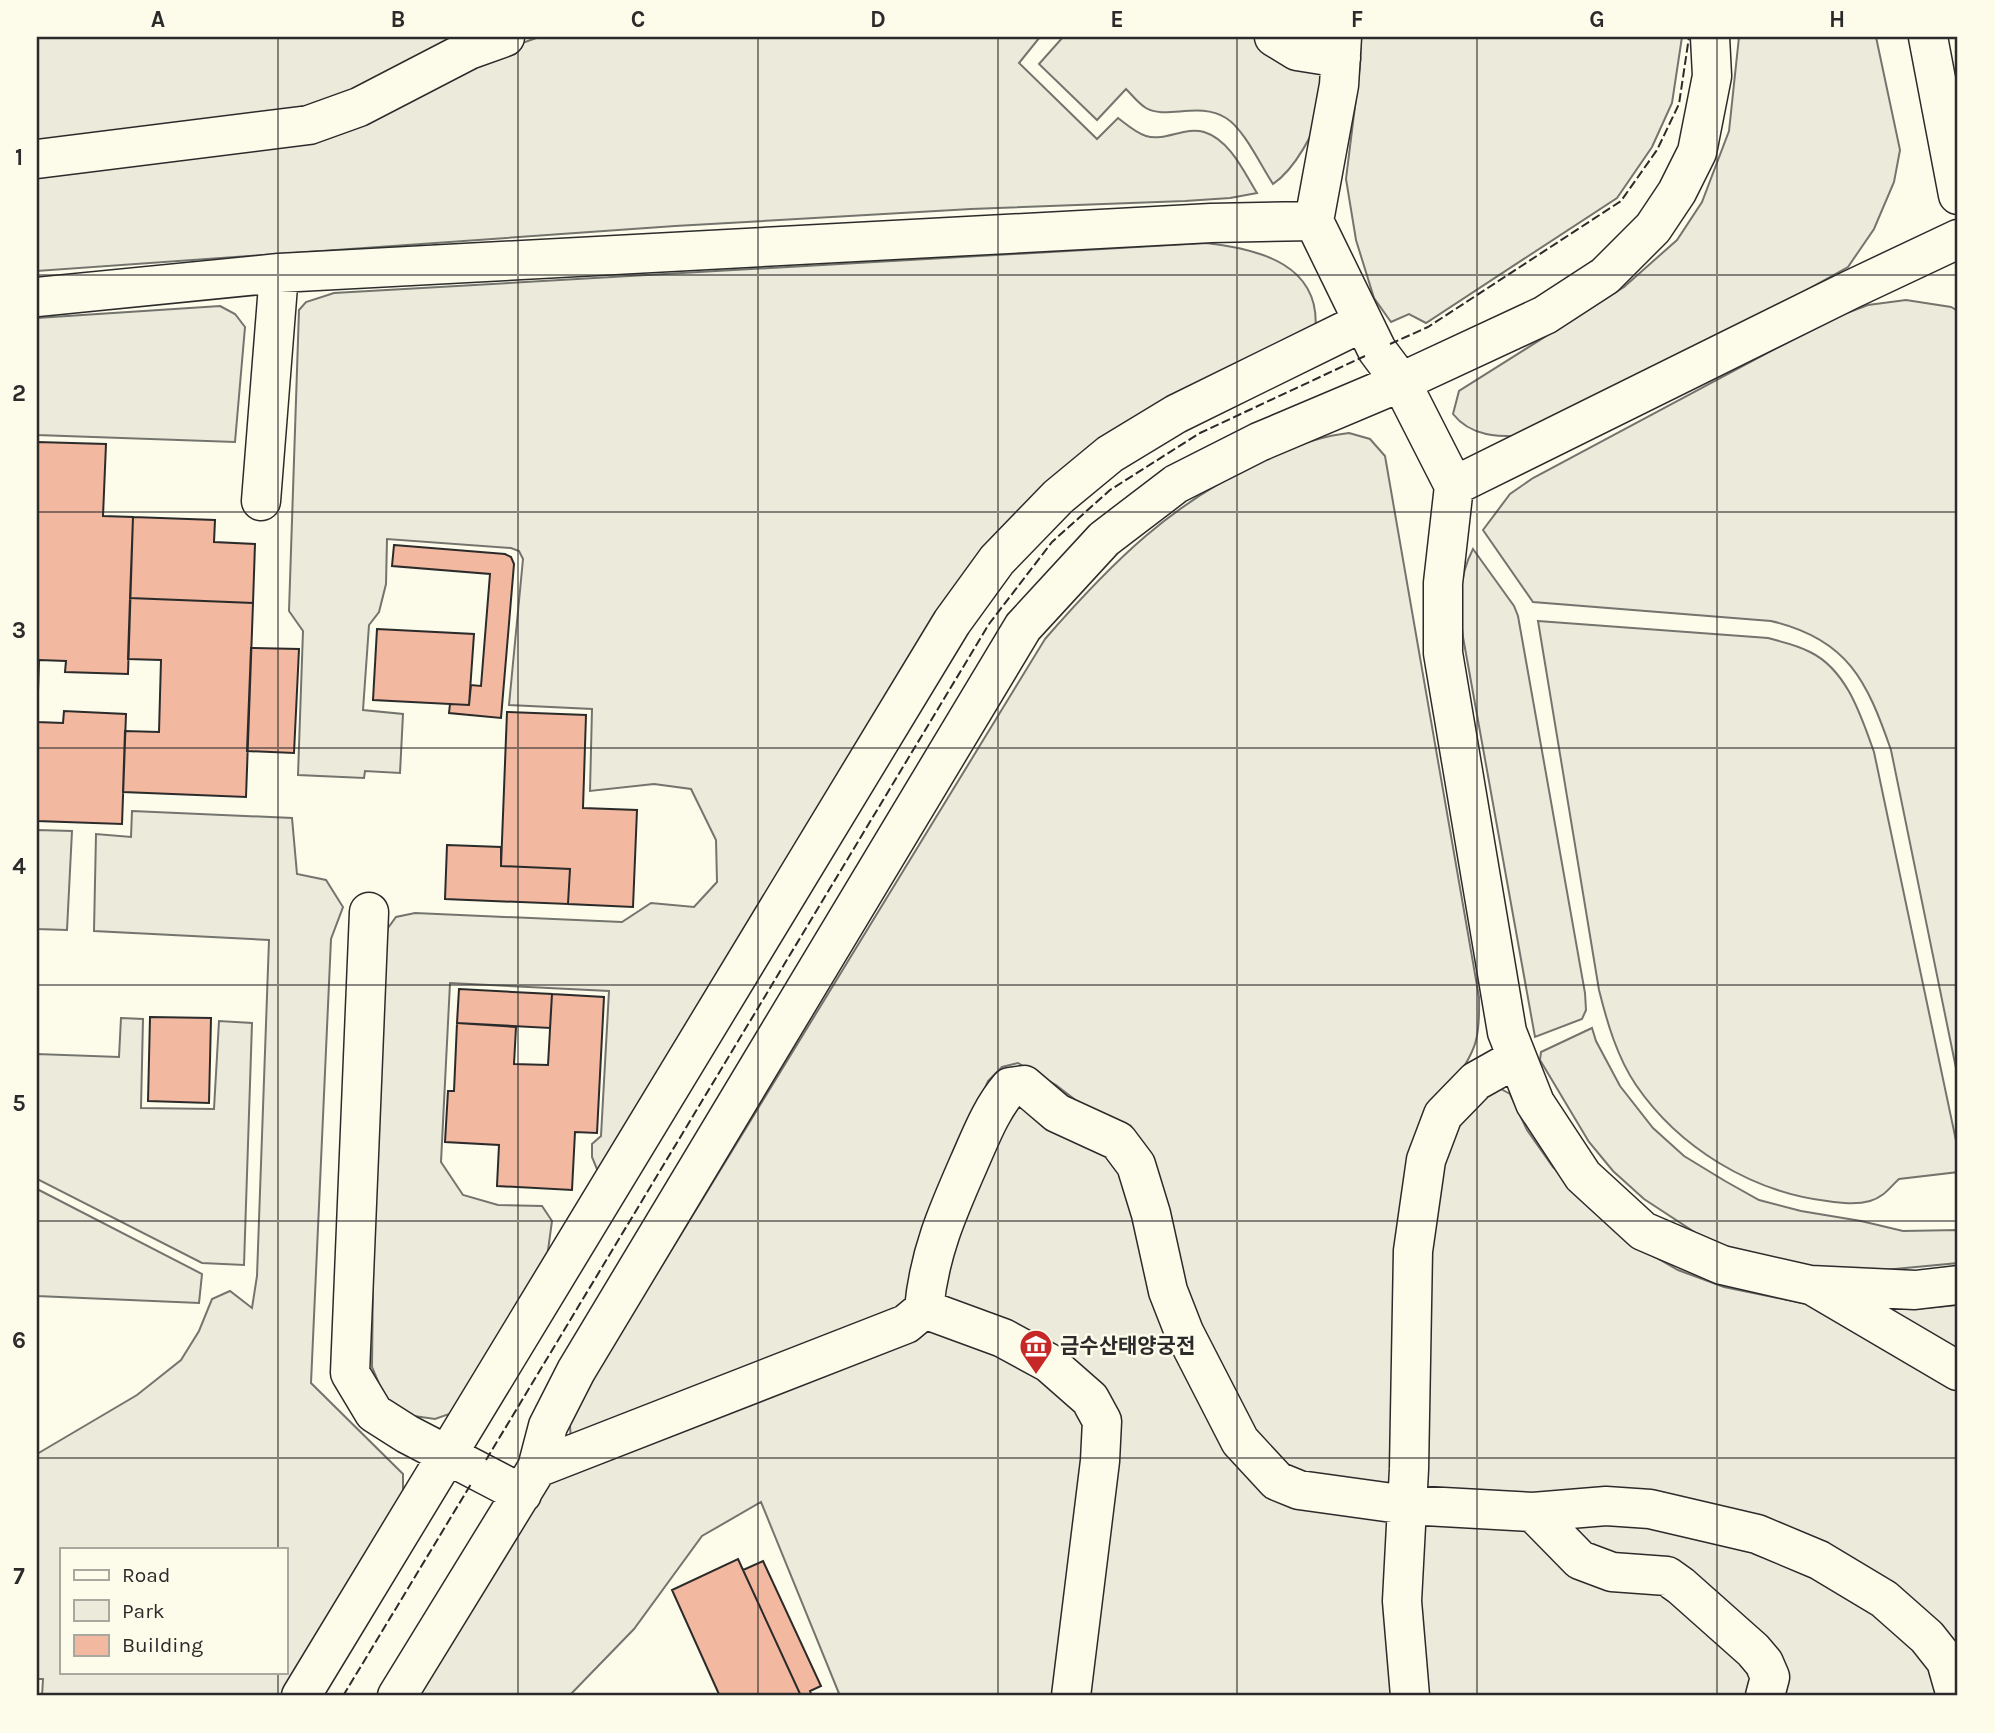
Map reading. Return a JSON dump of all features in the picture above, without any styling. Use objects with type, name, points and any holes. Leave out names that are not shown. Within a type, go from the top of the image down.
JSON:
[{"type":"street","points":[[37,159],[309,125],[359,107],[469,50],[505,37]]},
{"type":"street","points":[[1273,37],[1297,51],[1342,47],[1339,85],[1314,220],[1377,350],[1401,382],[1454,486],[1443,583],[1443,653],[1507,1032],[1535,1103],[1583,1175],[1643,1231],[1722,1265],[1810,1285],[1915,1290],[1958,1284]]},
{"type":"street","points":[[397,1696],[529,1481],[548,1426],[576,1371],[1023,627],[1104,539],[1176,484],[1259,442],[1401,382],[1545,315],[1605,276],[1653,228],[1697,152],[1713,76],[1710,37]]},
{"type":"street","points":[[1928,37],[1958,195]]},
{"type":"street","points":[[37,297],[279,273],[1314,220]]},
{"type":"street","points":[[1454,486],[1850,289],[1958,239]]},
{"type":"street","points":[[261,501],[279,273]]},
{"type":"street","points":[[301,1696],[953,622],[997,560],[1058,497],[1111,454],[1176,414],[1363,322]]},
{"type":"street","points":[[369,912],[350,1373],[374,1413],[448,1456],[529,1481],[906,1324],[924,1309],[926,1284],[939,1231],[995,1105],[1010,1087],[1024,1085],[1057,1113],[1118,1141],[1136,1164],[1151,1214],[1168,1291],[1184,1332],[1240,1441],[1277,1480],[1299,1490],[1408,1505],[1533,1512],[1606,1506],[1650,1509],[1757,1534],[1819,1560],[1884,1599],[1927,1637],[1946,1661],[1956,1696]]},
{"type":"street","points":[[1410,1696],[1402,1601],[1408,1505],[1413,1251],[1426,1160],[1443,1115],[1476,1081],[1517,1058]]},
{"type":"street","points":[[1810,1285],[1958,1371]]},
{"type":"street","points":[[924,1309],[1003,1338],[1049,1363],[1090,1399],[1102,1421],[1100,1461],[1071,1696]]},
{"type":"street","points":[[1533,1512],[1580,1560],[1612,1572],[1667,1576],[1681,1587],[1753,1650],[1764,1663],[1770,1677],[1765,1696]]},
{"type":"green space","points":[[37,37],[473,37],[308,113],[37,149]]},
{"type":"green space","points":[[539,37],[1040,37],[1019,63],[1097,139],[1118,118],[1146,136],[1204,132],[1229,149],[1257,193],[1185,201],[971,209],[675,226],[37,271],[37,172],[287,139],[472,61]]},
{"type":"green space","points":[[1063,37],[1254,37],[1326,68],[1322,106],[1303,149],[1289,169],[1273,184],[1239,130],[1216,113],[1154,111],[1143,106],[1126,89],[1097,120],[1039,64]]},
{"type":"green space","points":[[1361,37],[1682,37],[1672,103],[1652,147],[1617,198],[1426,323],[1409,314],[1391,322],[1374,298],[1356,240],[1346,179]]},
{"type":"green space","points":[[1739,37],[1876,37],[1900,150],[1894,182],[1874,229],[1848,267],[1526,436],[1486,434],[1460,422],[1453,414],[1459,391],[1624,287],[1677,240],[1702,202],[1729,131]]},
{"type":"green space","points":[[1206,243],[1266,256],[1298,276],[1309,291],[1315,310],[1315,333],[1052,488],[599,1174],[592,1157],[592,1144],[601,1136],[609,991],[450,983],[441,1162],[463,1195],[498,1205],[542,1206],[552,1221],[546,1265],[455,1412],[435,1419],[407,1415],[385,1398],[372,1367],[374,1190],[384,947],[388,928],[396,917],[415,913],[622,922],[651,903],[694,907],[717,882],[716,840],[691,789],[654,784],[590,791],[592,709],[509,705],[523,559],[519,551],[511,548],[387,539],[386,584],[379,612],[369,625],[363,710],[403,714],[400,773],[365,771],[364,778],[298,775],[303,631],[289,611],[299,310],[306,302],[334,293]]},
{"type":"green space","points":[[1906,300],[1951,307],[1958,311],[1958,1078],[1891,750],[1873,703],[1851,666],[1819,639],[1771,621],[1533,602],[1483,530],[1510,494],[1533,478],[1831,319],[1868,305]]},
{"type":"green space","points":[[220,306],[235,314],[245,327],[235,442],[37,435],[37,318]]},
{"type":"green space","points":[[1349,433],[1370,439],[1385,456],[1479,997],[1476,1042],[1454,1082],[1394,1491],[1305,1480],[1267,1456],[1087,1109],[1056,1085],[1018,1063],[1002,1067],[988,1081],[925,1228],[905,1306],[571,1446],[570,1424],[598,1370],[1045,639],[1120,559],[1173,514],[1202,494],[1288,449],[1317,439]]},
{"type":"green space","points":[[1473,549],[1514,606],[1518,616],[1585,993],[1586,1010],[1582,1019],[1535,1037],[1463,637],[1461,592]]},
{"type":"green space","points":[[1538,621],[1768,638],[1810,652],[1834,670],[1858,709],[1874,752],[1958,1150],[1958,1172],[1899,1179],[1879,1197],[1865,1202],[1843,1203],[1799,1196],[1745,1177],[1720,1163],[1696,1147],[1653,1108],[1629,1074],[1618,1051],[1599,990]]},
{"type":"green space","points":[[132,811],[292,818],[297,874],[326,880],[343,907],[331,939],[311,1383],[403,1474],[403,1492],[281,1696],[42,1696],[43,1679],[37,1679],[37,1454],[137,1395],[181,1360],[199,1331],[212,1299],[230,1291],[252,1308],[257,1276],[269,940],[94,931],[96,834],[131,837]]},
{"type":"green space","points":[[37,830],[72,831],[67,930],[37,929]]},
{"type":"green space","points":[[121,1018],[143,1019],[141,1108],[214,1109],[219,1021],[252,1023],[244,1265],[202,1263],[37,1179],[37,1054],[119,1057]]},
{"type":"green space","points":[[1592,1028],[1620,1086],[1653,1128],[1684,1156],[1759,1200],[1903,1231],[1958,1230],[1958,1263],[1863,1272],[1800,1270],[1720,1244],[1696,1233],[1644,1199],[1613,1171],[1589,1142],[1540,1060],[1541,1052]]},
{"type":"green space","points":[[1501,1089],[1510,1094],[1527,1130],[1553,1167],[1631,1243],[1678,1270],[1724,1287],[1817,1306],[1958,1385],[1958,1663],[1824,1552],[1421,1493],[1423,1251],[1455,1123],[1478,1094]]},
{"type":"green space","points":[[1012,1099],[1111,1147],[1236,1449],[1397,1514],[1401,1696],[1081,1696],[1110,1417],[940,1297],[941,1284]]},
{"type":"green space","points":[[37,1189],[202,1274],[199,1303],[37,1296]]},
{"type":"green space","points":[[1958,1305],[1958,1358],[1875,1308],[1914,1309]]},
{"type":"green space","points":[[927,1324],[1045,1377],[1089,1422],[1061,1696],[840,1696],[761,1502],[702,1536],[634,1629],[569,1696],[418,1696],[552,1479]]},
{"type":"green space","points":[[1420,1516],[1530,1523],[1660,1584],[1745,1652],[1755,1696],[1420,1696]]},
{"type":"green space","points":[[1555,1516],[1762,1543],[1923,1644],[1945,1696],[1775,1696],[1778,1679]]},
{"type":"building","points":[[37,442],[106,444],[103,516],[133,517],[128,674],[65,672],[66,661],[39,660],[37,722]]},
{"type":"building","points":[[133,517],[215,520],[214,542],[255,544],[253,603],[130,598]]},
{"type":"building","points":[[394,545],[505,554],[511,557],[514,564],[501,718],[449,713],[450,704],[469,705],[471,685],[481,686],[490,574],[392,566]]},
{"type":"building","points":[[130,598],[253,603],[246,797],[123,792],[125,731],[159,732],[161,660],[128,659]]},
{"type":"building","points":[[377,629],[474,634],[469,705],[373,700]]},
{"type":"building","points":[[251,648],[299,649],[294,753],[247,751]]},
{"type":"building","points":[[64,711],[126,714],[122,824],[37,821],[37,722],[63,723]]},
{"type":"building","points":[[507,712],[586,715],[583,808],[637,810],[633,907],[568,904],[570,869],[501,866]]},
{"type":"building","points":[[447,845],[501,847],[501,866],[570,869],[568,904],[445,899]]},
{"type":"building","points":[[459,989],[552,994],[550,1028],[457,1023]]},
{"type":"building","points":[[552,994],[604,997],[597,1133],[575,1132],[572,1190],[497,1186],[499,1145],[445,1142],[448,1091],[454,1091],[457,1023],[516,1027],[514,1064],[548,1065]]},
{"type":"building","points":[[150,1017],[211,1018],[209,1103],[148,1101]]},
{"type":"building","points":[[738,1559],[801,1696],[720,1696],[718,1692],[672,1590]]},
{"type":"building","points":[[763,1561],[821,1686],[810,1691],[812,1696],[801,1696],[743,1570]]},
{"type":"fence","points":[[1390,344],[1428,327],[1621,201],[1657,150],[1679,104],[1689,37]]},
{"type":"fence","points":[[486,1460],[989,624],[1052,542],[1110,490],[1200,433],[1365,356]]},
{"type":"fence","points":[[343,1696],[471,1484]]},
{"type":"place","name":"금수산태양궁전","points":[[1036,1376]]}]
